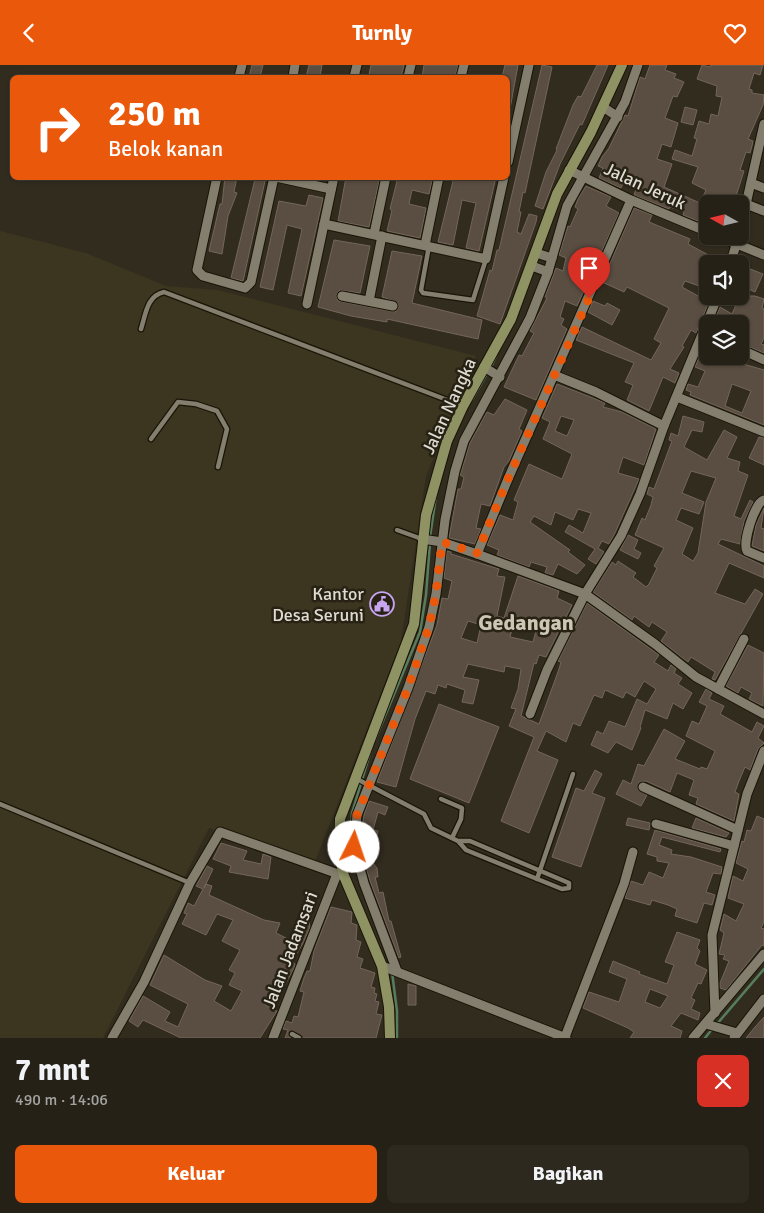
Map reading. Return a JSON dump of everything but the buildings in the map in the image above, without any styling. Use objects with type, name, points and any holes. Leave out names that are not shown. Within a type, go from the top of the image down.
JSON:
[{"type":"street","points":[[510,152],[528,65]]},
{"type":"street","name":"Jalan Nangka","points":[[390,1038],[390,969],[340,875],[340,819],[357,779],[414,624],[433,541],[439,465],[463,406],[486,368],[511,319],[533,266],[545,222],[604,107],[622,65]]},
{"type":"street","points":[[632,852],[624,884],[565,1037],[390,969],[354,847],[357,815],[408,688],[429,627],[436,594],[433,541],[464,441],[530,318],[564,215],[583,175],[628,95],[638,65]]},
{"type":"street","points":[[604,107],[616,116]]},
{"type":"street","points":[[748,195],[762,144],[764,125]]},
{"type":"street","name":"Jalan Jeruk","points":[[570,170],[632,200],[699,228]]},
{"type":"street","points":[[217,180],[197,270],[203,276],[245,288],[252,282],[274,180]]},
{"type":"street","points":[[289,180],[331,189]]},
{"type":"street","points":[[308,304],[333,180]]},
{"type":"street","points":[[369,301],[386,180]]},
{"type":"street","points":[[427,246],[439,180]]},
{"type":"street","points":[[324,224],[486,259],[503,180]]},
{"type":"street","points":[[751,183],[764,188]]},
{"type":"street","points":[[477,553],[632,200]]},
{"type":"street","points":[[749,206],[764,211]]},
{"type":"street","points":[[747,245],[764,255]]},
{"type":"street","points":[[537,253],[551,257]]},
{"type":"street","points":[[533,266],[546,272]]},
{"type":"street","points":[[342,296],[393,306]]},
{"type":"street","points":[[530,714],[547,670],[585,594],[621,536],[640,494],[664,426],[699,349]]},
{"type":"street","points":[[749,353],[764,360]]},
{"type":"street","points":[[486,368],[499,376]]},
{"type":"street","points":[[554,375],[664,426]]},
{"type":"street","points":[[677,397],[764,432]]},
{"type":"street","points":[[764,500],[757,505],[744,543],[747,551],[764,557]]},
{"type":"street","points":[[433,541],[477,553],[585,594],[655,644],[696,677],[764,714]]},
{"type":"street","points":[[718,689],[744,639]]},
{"type":"street","points":[[715,1013],[712,935],[753,774],[764,751]]},
{"type":"street","points":[[643,787],[738,830]]},
{"type":"street","points":[[656,824],[734,846]]},
{"type":"street","points":[[112,1038],[144,982],[190,883],[220,832],[340,875]]},
{"type":"street","name":"Jalan Jadamsari","points":[[273,1038],[340,875]]},
{"type":"street","points":[[693,1038],[709,1025],[715,1013],[764,954]]},
{"type":"street","points":[[709,1025],[733,1034],[764,999]]},
{"type":"lane","points":[[427,246],[421,290],[423,293],[473,300],[486,259]]},
{"type":"lane","points":[[141,329],[150,300],[154,295],[164,292],[463,406]]},
{"type":"lane","points":[[151,439],[178,402],[196,404],[218,411],[226,429],[218,467]]},
{"type":"lane","points":[[397,530],[433,541]]},
{"type":"lane","points":[[537,879],[573,774]]},
{"type":"lane","points":[[357,779],[424,814],[432,828],[458,841],[466,850],[562,889],[569,888],[569,883],[470,841],[458,841]]},
{"type":"lane","points":[[441,799],[462,808],[461,819],[452,838]]},
{"type":"lane","points":[[0,805],[190,883]]},
{"type":"lane","points":[[292,1034],[299,1038]]},
{"type":"shaded area","points":[[0,231],[86,253],[166,286],[218,290],[476,356],[426,476],[401,641],[315,862],[209,828],[103,1038],[0,1038]]},
{"type":"waterway","points":[[491,367],[496,356]]},
{"type":"waterway","points":[[472,400],[488,372]]},
{"type":"waterway","points":[[430,537],[436,496]]},
{"type":"waterway","points":[[375,740],[420,632],[426,595],[430,543]]},
{"type":"waterway","points":[[350,846],[352,813],[371,750]]},
{"type":"waterway","points":[[717,1024],[764,969]]},
{"type":"waterway","points":[[392,972],[397,1011],[397,1038]]},
{"type":"waterway","points":[[705,1038],[713,1028]]},
{"type":"place","name":"Kantor Desa Seruni","points":[[382,604]]},
{"type":"district","name":"Gedangan","points":[[526,622]]},
{"type":"route","points":[[354,847],[357,815],[408,688],[429,627],[436,594],[442,542],[477,553],[589,298]]}]
